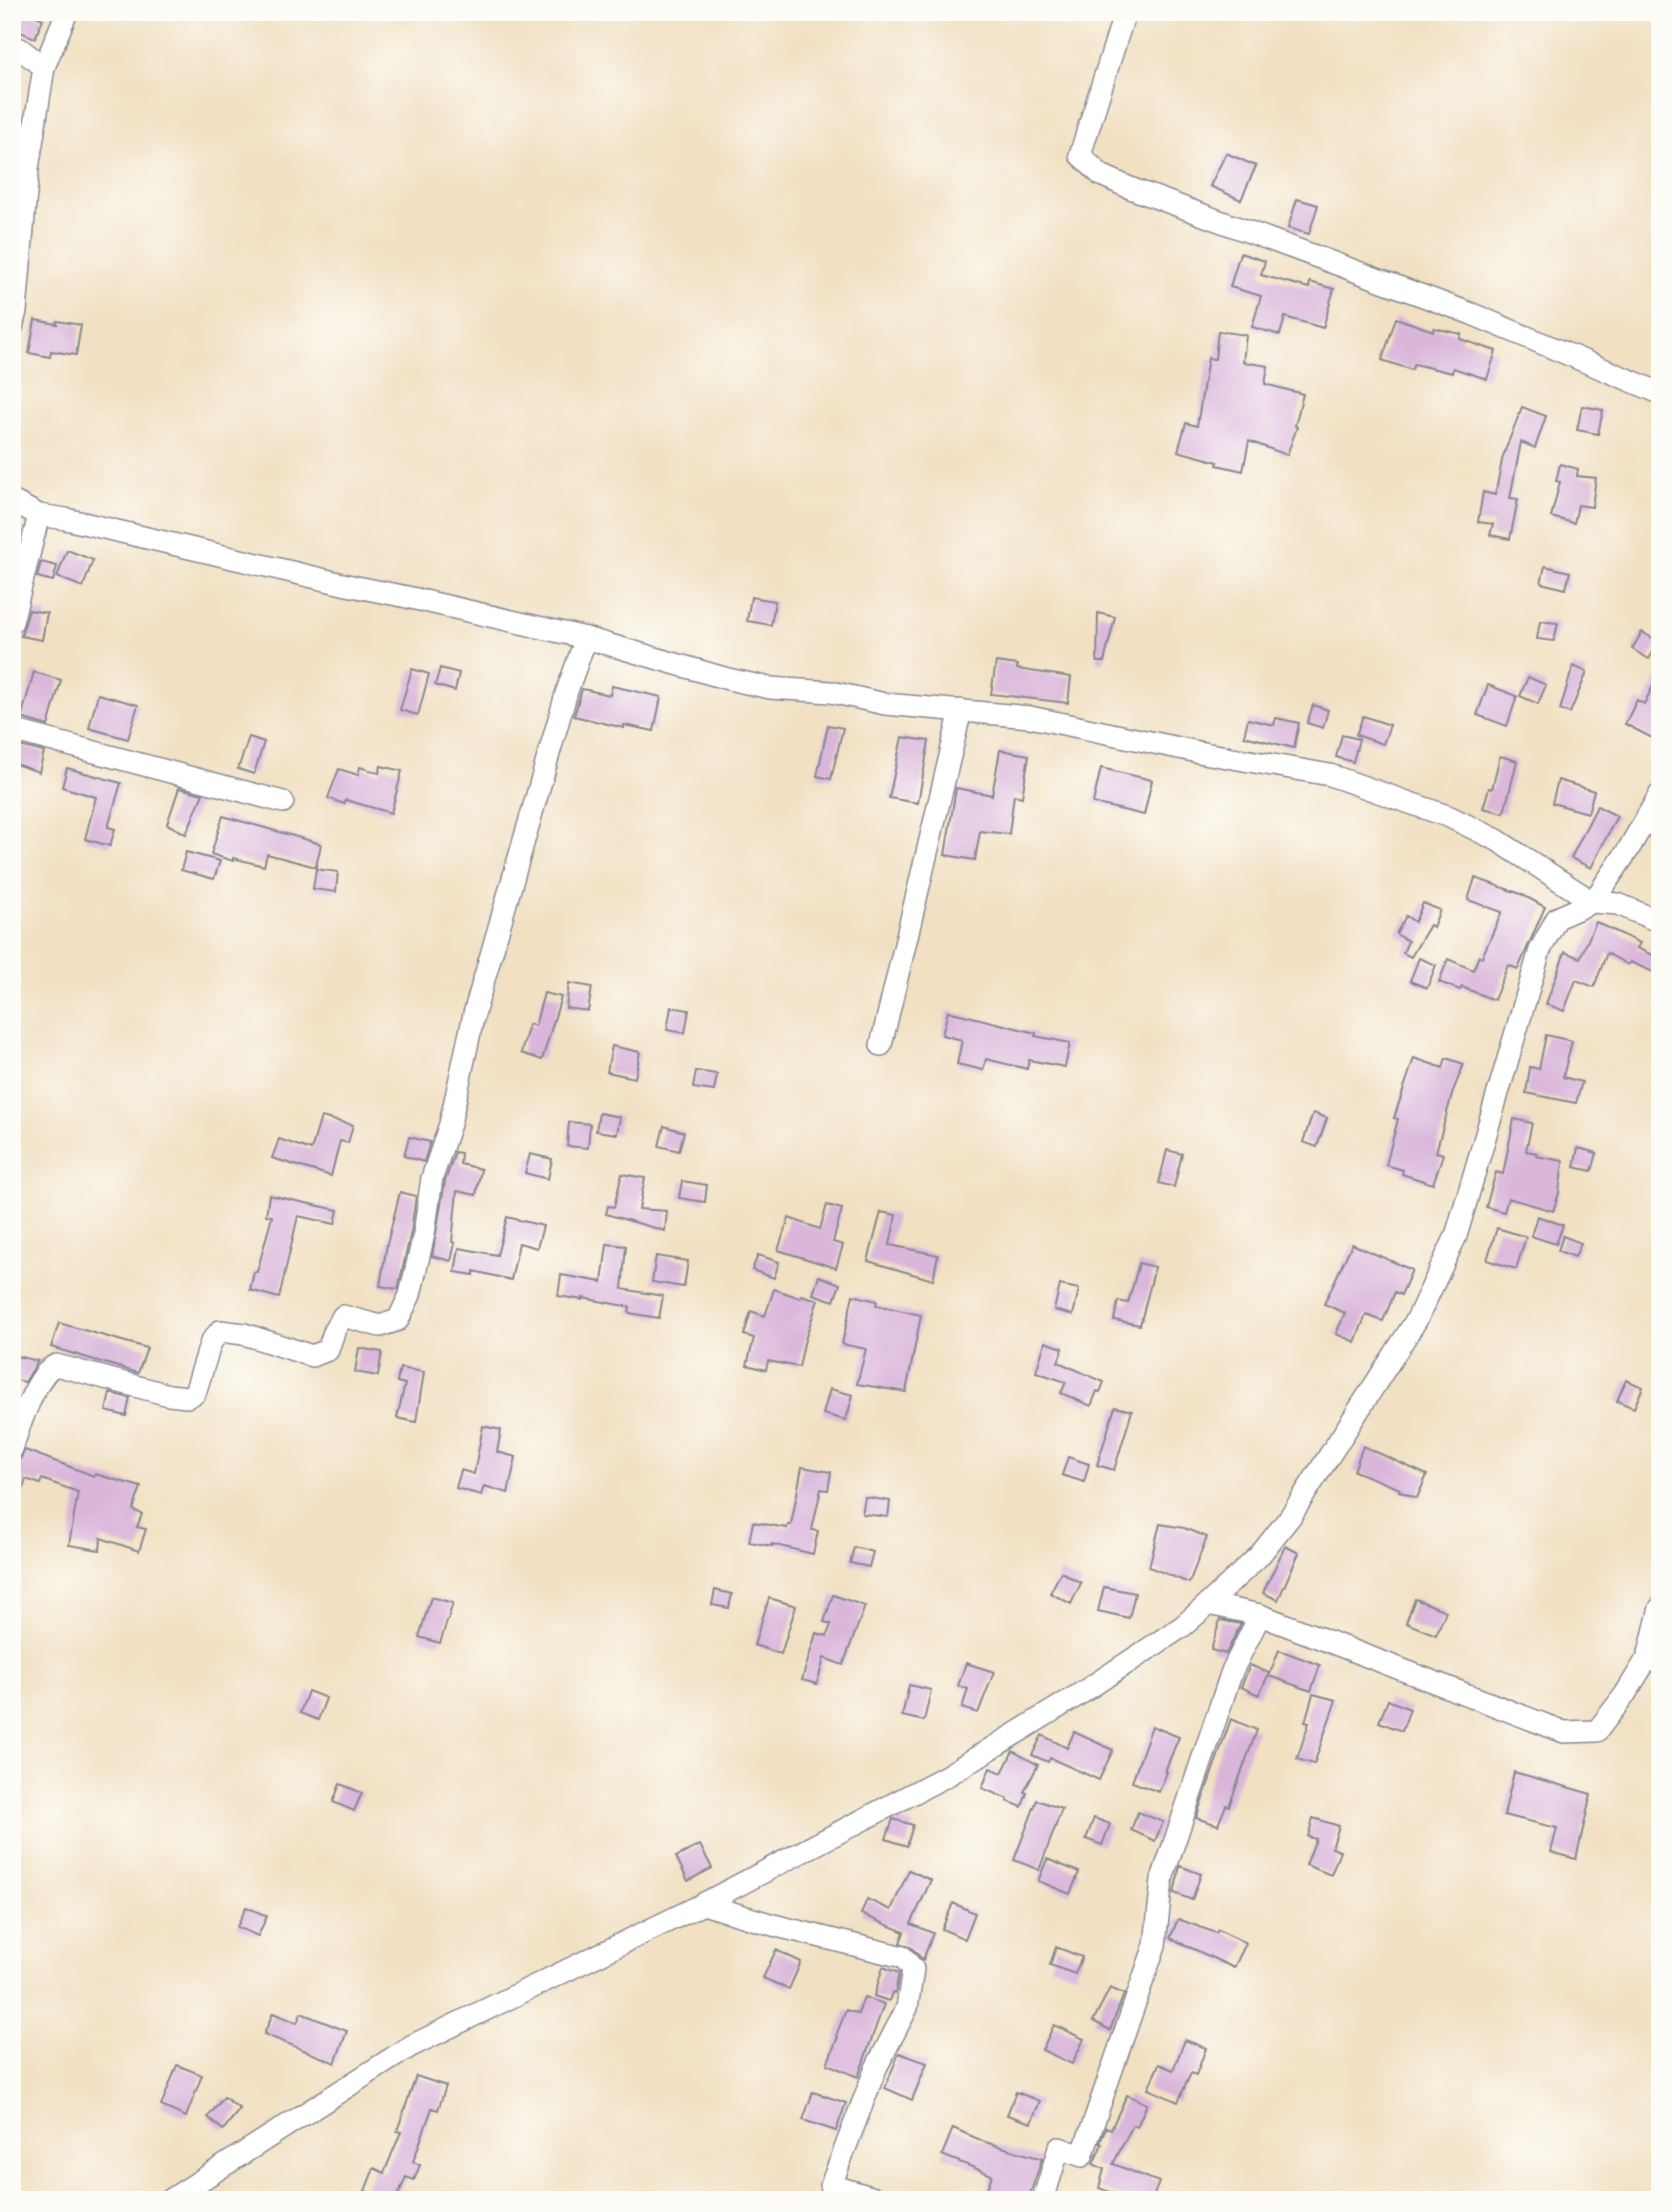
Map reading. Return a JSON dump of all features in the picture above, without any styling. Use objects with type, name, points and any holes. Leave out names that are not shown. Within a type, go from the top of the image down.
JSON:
[{"type":"street","points":[[12,327],[28,169],[44,67],[67,12]]},
{"type":"street","points":[[1125,12],[1080,155],[1101,175],[1472,314],[1660,393]]},
{"type":"street","points":[[12,47],[44,67]]},
{"type":"street","points":[[12,501],[39,515],[586,638],[728,679],[770,688],[831,692],[885,704],[1030,717],[1198,752],[1330,775],[1450,817],[1497,840],[1592,902],[1618,904],[1660,922]]},
{"type":"street","points":[[12,622],[39,515]]},
{"type":"street","points":[[12,1449],[40,1381],[48,1368],[56,1365],[169,1395],[187,1397],[195,1393],[211,1342],[220,1331],[244,1334],[312,1356],[328,1350],[343,1316],[380,1326],[398,1320],[410,1296],[424,1234],[432,1178],[450,1124],[474,1014],[567,691],[586,638]]},
{"type":"street","points":[[881,1045],[961,710]]},
{"type":"street","points":[[12,730],[283,802]]},
{"type":"street","points":[[170,2200],[411,2046],[703,1904],[948,1775],[1183,1626],[1259,1556],[1290,1517],[1417,1319],[1455,1236],[1540,950],[1557,918],[1592,902],[1628,850],[1660,794]]},
{"type":"street","points":[[1208,1604],[1259,1615],[1564,1732],[1597,1731],[1654,1660],[1660,1608]]},
{"type":"street","points":[[1043,2200],[1059,2148],[1082,2156],[1097,2117],[1155,1945],[1162,1879],[1232,1671],[1259,1615]]},
{"type":"street","points":[[703,1904],[773,1925],[903,1957],[913,1969],[907,2008],[876,2068],[831,2185],[881,2200]]},
{"type":"building","points":[[20,12],[43,19],[35,38],[13,29]]},
{"type":"building","points":[[1226,153],[1256,166],[1241,200],[1210,186]]},
{"type":"building","points":[[1297,199],[1318,205],[1309,234],[1288,228]]},
{"type":"building","points":[[1240,253],[1265,261],[1261,275],[1309,288],[1310,282],[1334,289],[1323,328],[1285,317],[1280,335],[1252,327],[1261,296],[1230,287]]},
{"type":"building","points":[[1396,318],[1433,331],[1434,328],[1461,334],[1460,339],[1496,351],[1487,379],[1453,368],[1452,373],[1414,364],[1412,370],[1382,360]]},
{"type":"building","points":[[35,320],[81,325],[76,355],[51,351],[50,357],[29,353]]},
{"type":"building","points":[[1218,331],[1246,335],[1243,362],[1268,366],[1265,384],[1303,394],[1295,426],[1297,427],[1287,455],[1249,441],[1243,471],[1178,451],[1186,423],[1197,426],[1208,358],[1215,359]]},
{"type":"building","points":[[1582,406],[1603,410],[1598,434],[1577,430]]},
{"type":"building","points":[[1522,407],[1546,416],[1535,448],[1521,442],[1510,498],[1518,499],[1510,539],[1490,535],[1493,524],[1478,522],[1483,492],[1495,495],[1503,456]]},
{"type":"building","points":[[1560,464],[1578,469],[1577,476],[1596,478],[1592,507],[1578,505],[1574,523],[1551,517],[1560,482],[1556,481]]},
{"type":"building","points":[[67,550],[93,560],[83,587],[57,577]]},
{"type":"building","points":[[41,562],[57,566],[53,581],[37,577]]},
{"type":"building","points":[[1545,566],[1570,572],[1566,589],[1541,583]]},
{"type":"building","points":[[751,597],[775,601],[771,625],[747,621]]},
{"type":"building","points":[[29,610],[47,613],[42,640],[21,636]]},
{"type":"building","points":[[1098,613],[1115,617],[1104,662],[1097,662]]},
{"type":"building","points":[[1540,621],[1558,623],[1554,641],[1537,639]]},
{"type":"building","points":[[1642,632],[1659,642],[1649,659],[1632,649]]},
{"type":"building","points":[[996,662],[1018,665],[1017,669],[1071,677],[1068,703],[991,694]]},
{"type":"building","points":[[1573,666],[1587,672],[1570,713],[1560,710]]},
{"type":"building","points":[[440,668],[459,673],[455,691],[435,685]]},
{"type":"building","points":[[412,669],[429,674],[418,715],[400,710]]},
{"type":"building","points":[[34,672],[61,680],[48,726],[21,718]]},
{"type":"building","points":[[1660,672],[1660,742],[1625,724],[1637,700],[1644,704]]},
{"type":"building","points":[[1528,677],[1546,685],[1538,704],[1520,696]]},
{"type":"building","points":[[1488,685],[1517,696],[1507,726],[1477,715]]},
{"type":"building","points":[[612,686],[661,697],[654,731],[624,725],[624,728],[574,716],[582,689],[610,695]]},
{"type":"building","points":[[98,694],[138,705],[128,739],[89,728]]},
{"type":"building","points":[[1313,705],[1328,710],[1323,728],[1307,723]]},
{"type":"building","points":[[1363,716],[1390,725],[1383,744],[1356,735]]},
{"type":"building","points":[[1276,718],[1299,723],[1294,748],[1244,736],[1248,719],[1274,725]]},
{"type":"building","points":[[828,725],[843,728],[831,779],[817,776]]},
{"type":"building","points":[[1342,735],[1359,739],[1353,762],[1336,757]]},
{"type":"building","points":[[249,737],[264,742],[254,774],[238,769]]},
{"type":"building","points":[[902,737],[929,741],[918,803],[889,798]]},
{"type":"building","points":[[16,745],[44,752],[39,772],[12,763]]},
{"type":"building","points":[[1000,750],[1029,755],[1022,797],[1014,795],[1009,834],[980,831],[975,860],[945,855],[956,788],[992,795]]},
{"type":"building","points":[[1500,756],[1517,761],[1504,813],[1483,808],[1489,788],[1492,789]]},
{"type":"building","points":[[381,766],[402,771],[391,813],[346,800],[344,804],[328,798],[339,769],[358,775],[360,767],[379,773]]},
{"type":"building","points":[[67,768],[121,783],[108,827],[115,829],[110,846],[85,839],[96,797],[62,787]]},
{"type":"building","points":[[1101,768],[1152,780],[1144,815],[1093,803]]},
{"type":"building","points":[[1558,780],[1594,791],[1588,813],[1552,803]]},
{"type":"building","points":[[179,788],[203,794],[186,834],[167,824]]},
{"type":"building","points":[[1597,806],[1617,816],[1591,868],[1571,858]]},
{"type":"building","points":[[223,816],[321,844],[316,867],[267,854],[264,866],[211,854]]},
{"type":"building","points":[[186,852],[220,861],[214,879],[181,870]]},
{"type":"building","points":[[316,869],[338,872],[336,892],[313,889]]},
{"type":"building","points":[[1475,878],[1521,894],[1545,907],[1518,969],[1508,965],[1494,1000],[1462,987],[1460,990],[1439,982],[1448,959],[1473,970],[1479,956],[1482,957],[1502,912],[1468,900]]},
{"type":"building","points":[[1423,903],[1440,910],[1433,927],[1430,925],[1411,957],[1403,953],[1408,941],[1396,934],[1406,916],[1415,922]]},
{"type":"building","points":[[1596,922],[1640,943],[1637,948],[1659,958],[1653,972],[1630,962],[1628,965],[1607,953],[1594,987],[1576,980],[1564,1011],[1546,1004],[1565,952],[1580,958]]},
{"type":"building","points":[[1419,958],[1436,965],[1427,988],[1410,981]]},
{"type":"building","points":[[569,983],[592,987],[588,1011],[566,1008]]},
{"type":"building","points":[[544,993],[561,997],[542,1060],[521,1053],[529,1024],[535,1026]]},
{"type":"building","points":[[671,1007],[689,1010],[685,1033],[667,1030]]},
{"type":"building","points":[[948,1011],[1036,1033],[1035,1036],[1070,1043],[1065,1067],[1029,1060],[1027,1069],[986,1059],[983,1070],[957,1064],[962,1040],[942,1035]]},
{"type":"building","points":[[1546,1035],[1572,1041],[1563,1077],[1582,1082],[1576,1103],[1526,1093],[1530,1067],[1539,1069]]},
{"type":"building","points":[[612,1046],[640,1052],[635,1078],[607,1072]]},
{"type":"building","points":[[1414,1058],[1443,1068],[1446,1058],[1464,1064],[1453,1091],[1436,1152],[1443,1154],[1433,1184],[1402,1174],[1403,1170],[1386,1165],[1398,1119],[1394,1118]]},
{"type":"building","points":[[696,1071],[717,1074],[714,1091],[693,1088]]},
{"type":"building","points":[[599,1113],[620,1117],[617,1134],[596,1131]]},
{"type":"building","points":[[1313,1113],[1327,1118],[1317,1147],[1303,1142]]},
{"type":"building","points":[[321,1117],[353,1125],[348,1143],[340,1141],[331,1176],[272,1158],[279,1139],[311,1150]]},
{"type":"building","points":[[1514,1119],[1532,1123],[1526,1151],[1537,1153],[1536,1156],[1563,1161],[1559,1193],[1553,1211],[1508,1198],[1504,1212],[1486,1207],[1496,1172],[1503,1174]]},
{"type":"building","points":[[569,1122],[590,1124],[588,1148],[567,1146]]},
{"type":"building","points":[[664,1126],[684,1132],[679,1151],[659,1146]]},
{"type":"building","points":[[409,1137],[430,1142],[424,1162],[404,1156]]},
{"type":"building","points":[[1578,1148],[1597,1153],[1592,1171],[1574,1167]]},
{"type":"building","points":[[1167,1150],[1182,1154],[1174,1187],[1159,1183]]},
{"type":"building","points":[[455,1152],[461,1153],[460,1164],[481,1169],[476,1195],[457,1191],[452,1242],[455,1243],[451,1261],[432,1256],[445,1181]]},
{"type":"building","points":[[530,1154],[552,1159],[548,1179],[525,1173]]},
{"type":"building","points":[[622,1174],[645,1178],[639,1209],[667,1211],[665,1231],[606,1214],[608,1206],[614,1207]]},
{"type":"building","points":[[682,1181],[707,1185],[705,1202],[679,1198]]},
{"type":"building","points":[[400,1192],[416,1196],[398,1289],[380,1286]]},
{"type":"building","points":[[269,1195],[338,1210],[335,1224],[298,1216],[279,1298],[250,1290],[272,1216],[266,1215]]},
{"type":"building","points":[[827,1205],[842,1209],[833,1242],[843,1245],[836,1268],[778,1250],[789,1218],[820,1229]]},
{"type":"building","points":[[881,1212],[896,1215],[890,1245],[938,1255],[933,1280],[868,1261]]},
{"type":"building","points":[[1537,1216],[1563,1225],[1556,1244],[1531,1236]]},
{"type":"building","points":[[507,1217],[543,1226],[537,1248],[519,1243],[511,1280],[474,1271],[474,1275],[455,1272],[459,1248],[497,1255]]},
{"type":"building","points":[[1497,1228],[1526,1237],[1516,1269],[1487,1260]]},
{"type":"building","points":[[1563,1236],[1581,1243],[1575,1257],[1558,1251]]},
{"type":"building","points":[[607,1244],[626,1246],[622,1289],[663,1296],[659,1318],[629,1313],[630,1307],[558,1296],[561,1275],[602,1282]]},
{"type":"building","points":[[1352,1244],[1412,1270],[1401,1295],[1395,1292],[1383,1321],[1366,1315],[1355,1342],[1336,1334],[1345,1313],[1324,1304]]},
{"type":"building","points":[[758,1255],[779,1262],[774,1278],[752,1270]]},
{"type":"building","points":[[656,1256],[688,1261],[684,1287],[652,1282]]},
{"type":"building","points":[[1139,1263],[1155,1267],[1140,1325],[1114,1320],[1118,1301],[1128,1303]]},
{"type":"building","points":[[819,1276],[840,1284],[834,1301],[813,1294]]},
{"type":"building","points":[[1060,1285],[1079,1289],[1073,1315],[1054,1310]]},
{"type":"building","points":[[774,1289],[800,1298],[801,1295],[818,1300],[799,1367],[768,1361],[766,1370],[747,1365],[754,1338],[744,1335],[751,1311],[765,1316]]},
{"type":"building","points":[[853,1295],[877,1301],[876,1305],[921,1315],[906,1392],[857,1384],[866,1349],[842,1344]]},
{"type":"building","points":[[59,1323],[147,1348],[138,1373],[51,1347]]},
{"type":"building","points":[[1045,1342],[1063,1348],[1058,1362],[1104,1382],[1091,1406],[1061,1393],[1066,1382],[1036,1372]]},
{"type":"building","points":[[359,1348],[382,1352],[378,1376],[355,1372]]},
{"type":"building","points":[[12,1355],[38,1361],[25,1382],[12,1379]]},
{"type":"building","points":[[400,1368],[424,1372],[416,1422],[397,1418],[405,1384],[397,1382]]},
{"type":"building","points":[[1626,1380],[1643,1387],[1634,1408],[1617,1401]]},
{"type":"building","points":[[830,1389],[853,1395],[846,1420],[823,1414]]},
{"type":"building","points":[[110,1393],[130,1398],[126,1416],[106,1411]]},
{"type":"building","points":[[1115,1407],[1132,1411],[1114,1470],[1097,1465]]},
{"type":"building","points":[[483,1426],[501,1430],[497,1452],[516,1457],[508,1493],[484,1486],[481,1495],[456,1488],[461,1470],[474,1474]]},
{"type":"building","points":[[1363,1446],[1427,1475],[1417,1498],[1354,1471]]},
{"type":"building","points":[[25,1450],[94,1476],[95,1474],[141,1487],[133,1510],[142,1514],[137,1527],[146,1529],[139,1551],[101,1538],[100,1550],[69,1545],[78,1492],[42,1479],[40,1484],[26,1479],[17,1510],[12,1509],[12,1462],[20,1459]]},
{"type":"building","points":[[1068,1457],[1089,1464],[1084,1482],[1062,1475]]},
{"type":"building","points":[[802,1467],[831,1472],[828,1490],[821,1489],[812,1530],[818,1531],[813,1554],[772,1544],[749,1542],[753,1522],[787,1528],[791,1525]]},
{"type":"building","points":[[865,1497],[890,1501],[888,1517],[862,1514]]},
{"type":"building","points":[[1160,1524],[1184,1528],[1207,1537],[1189,1583],[1149,1567]]},
{"type":"building","points":[[1285,1546],[1299,1553],[1278,1600],[1263,1593]]},
{"type":"building","points":[[854,1547],[873,1552],[869,1567],[850,1563]]},
{"type":"building","points":[[1061,1572],[1081,1583],[1071,1604],[1050,1593]]},
{"type":"building","points":[[1104,1587],[1135,1593],[1129,1618],[1098,1611]]},
{"type":"building","points":[[715,1590],[732,1594],[729,1608],[712,1605]]},
{"type":"building","points":[[833,1595],[865,1606],[843,1665],[824,1658],[817,1684],[802,1680],[816,1633],[827,1636],[831,1624],[824,1622]]},
{"type":"building","points":[[431,1597],[453,1603],[440,1643],[419,1637]]},
{"type":"building","points":[[769,1598],[796,1606],[781,1654],[754,1645]]},
{"type":"building","points":[[1415,1599],[1446,1611],[1436,1635],[1406,1623]]},
{"type":"building","points":[[1220,1620],[1241,1624],[1226,1654],[1211,1650]]},
{"type":"building","points":[[1279,1650],[1320,1665],[1311,1691],[1269,1676]]},
{"type":"building","points":[[966,1663],[994,1672],[978,1713],[962,1708],[968,1689],[958,1686]]},
{"type":"building","points":[[1250,1665],[1269,1673],[1259,1695],[1241,1687]]},
{"type":"building","points":[[909,1685],[931,1690],[924,1721],[902,1716]]},
{"type":"building","points":[[308,1691],[326,1698],[318,1720],[300,1713]]},
{"type":"building","points":[[1313,1694],[1336,1700],[1314,1764],[1297,1759],[1309,1723],[1305,1722]]},
{"type":"building","points":[[1388,1700],[1410,1709],[1402,1731],[1379,1722]]},
{"type":"building","points":[[1231,1719],[1257,1730],[1229,1806],[1226,1805],[1218,1825],[1196,1818]]},
{"type":"building","points":[[1152,1726],[1179,1737],[1159,1792],[1132,1782]]},
{"type":"building","points":[[1074,1732],[1113,1750],[1099,1780],[1050,1758],[1048,1762],[1032,1755],[1042,1735],[1067,1748]]},
{"type":"building","points":[[1013,1751],[1038,1765],[1024,1792],[1027,1793],[1022,1807],[982,1788],[990,1768],[1002,1773]]},
{"type":"building","points":[[1514,1772],[1591,1794],[1576,1859],[1551,1852],[1557,1828],[1504,1815]]},
{"type":"building","points":[[340,1784],[362,1793],[354,1811],[333,1802]]},
{"type":"building","points":[[1037,1800],[1062,1809],[1039,1870],[1014,1860]]},
{"type":"building","points":[[1138,1812],[1163,1822],[1155,1841],[1131,1830]]},
{"type":"building","points":[[1094,1818],[1110,1824],[1102,1845],[1086,1839]]},
{"type":"building","points":[[1313,1818],[1339,1826],[1332,1848],[1340,1851],[1331,1875],[1306,1865],[1316,1839],[1308,1837]]},
{"type":"building","points":[[893,1819],[913,1825],[907,1846],[886,1839]]},
{"type":"building","points":[[700,1845],[712,1868],[688,1881],[676,1857]]},
{"type":"building","points":[[1047,1859],[1079,1872],[1070,1894],[1038,1881]]},
{"type":"building","points":[[1180,1866],[1201,1874],[1192,1900],[1174,1893]]},
{"type":"building","points":[[909,1870],[931,1880],[911,1924],[933,1933],[923,1960],[912,1948],[900,1943],[904,1932],[861,1914],[867,1899],[891,1910]]},
{"type":"building","points":[[953,1903],[975,1913],[965,1939],[942,1929]]},
{"type":"building","points":[[246,1907],[267,1916],[258,1936],[237,1927]]},
{"type":"building","points":[[1178,1919],[1216,1933],[1218,1930],[1246,1943],[1234,1968],[1170,1938]]},
{"type":"building","points":[[1056,1947],[1082,1957],[1075,1974],[1050,1965]]},
{"type":"building","points":[[776,1950],[801,1962],[789,1989],[763,1978]]},
{"type":"building","points":[[883,1967],[899,1973],[895,1994],[892,1993],[889,2001],[874,1996]]},
{"type":"building","points":[[1110,1988],[1124,1994],[1110,2030],[1093,2021]]},
{"type":"building","points":[[864,1997],[884,2004],[858,2077],[827,2064],[846,2010],[858,2014]]},
{"type":"building","points":[[273,2013],[297,2023],[301,2013],[347,2031],[335,2063],[264,2034]]},
{"type":"building","points":[[1054,2025],[1084,2039],[1072,2064],[1042,2050]]},
{"type":"building","points":[[1185,2040],[1206,2048],[1196,2075],[1191,2073],[1178,2102],[1148,2089],[1159,2064],[1173,2070]]},
{"type":"building","points":[[899,2053],[927,2063],[912,2100],[885,2088]]},
{"type":"building","points":[[177,2065],[202,2075],[186,2117],[161,2106]]},
{"type":"building","points":[[416,2076],[446,2086],[438,2110],[432,2108],[413,2162],[420,2165],[414,2180],[406,2177],[396,2200],[385,2200],[365,2191],[374,2168],[384,2173],[401,2132],[397,2131]]},
{"type":"building","points":[[813,2092],[846,2103],[836,2131],[803,2120]]},
{"type":"building","points":[[1016,2092],[1040,2101],[1031,2123],[1007,2115]]},
{"type":"building","points":[[1127,2095],[1147,2104],[1137,2127],[1133,2125],[1113,2164],[1159,2182],[1152,2200],[1130,2200],[1099,2188],[1104,2169],[1093,2164],[1106,2127],[1111,2129]]},
{"type":"building","points":[[224,2097],[240,2109],[223,2130],[208,2117]]},
{"type":"building","points":[[953,2128],[985,2142],[1042,2159],[1028,2200],[983,2200],[992,2175],[942,2155]]}]
